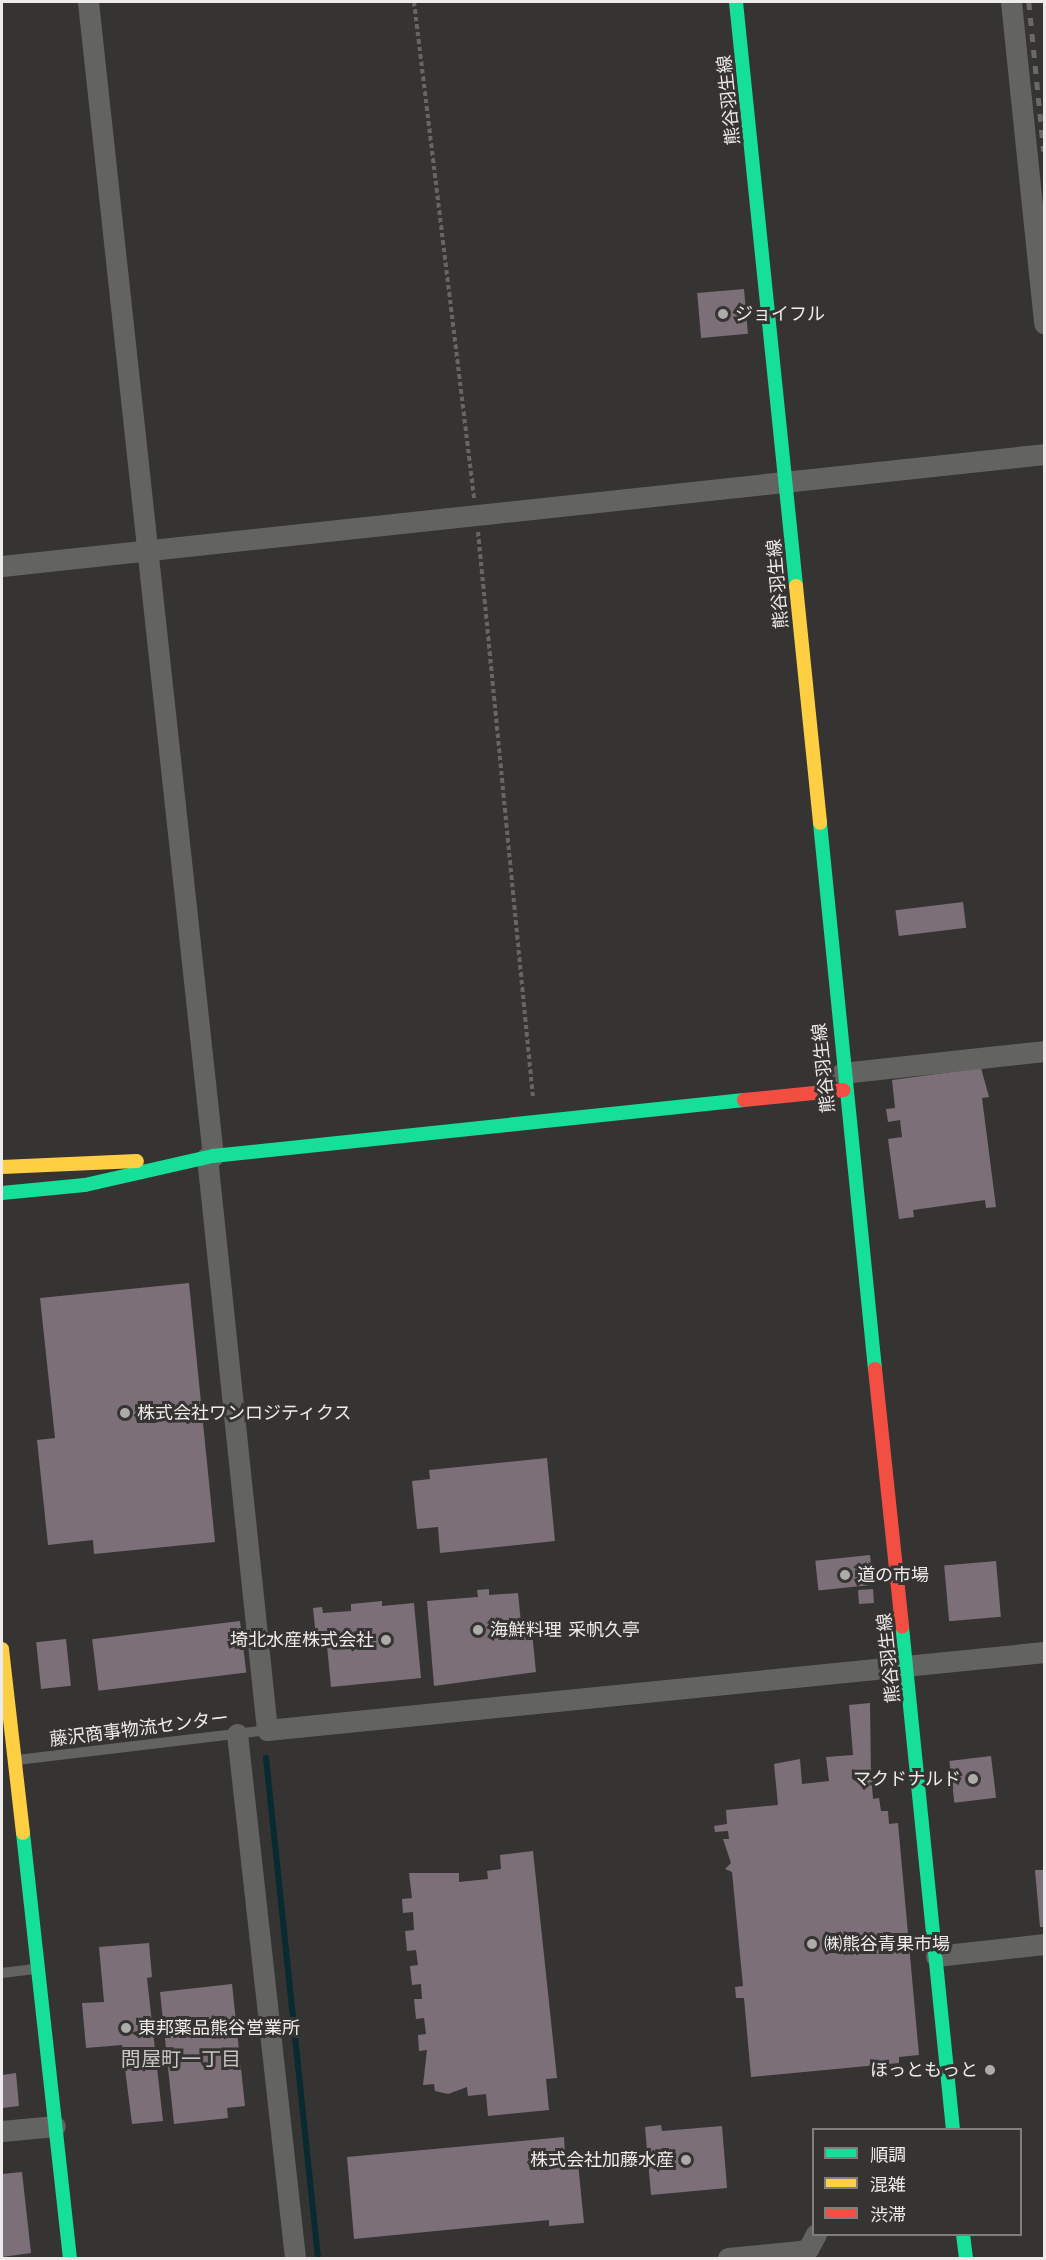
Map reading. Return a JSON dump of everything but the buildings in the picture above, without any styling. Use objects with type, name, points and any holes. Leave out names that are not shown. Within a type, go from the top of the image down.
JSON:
[{"type":"main road","name":"熊谷羽生線","points":[[736,2],[786,481],[843,1081],[908,1666],[953,2128]]},
{"type":"main road","points":[[2,1193],[85,1185],[167,1162],[210,1156],[535,1122],[843,1081]]},
{"type":"main road","points":[[2,1167],[90,1160],[167,1162]]},
{"type":"main road","points":[[2,1649],[14,1760],[17,1827],[38,1969],[70,2259]]},
{"type":"main road","points":[[963,2236],[966,2259]]},
{"type":"street","points":[[88,2],[210,1156],[267,1730],[1044,1652]]},
{"type":"street","points":[[1011,2],[1044,322]]},
{"type":"street","points":[[2,566],[476,518],[786,481],[1044,454]]},
{"type":"street","points":[[843,1081],[1044,1051]]},
{"type":"street","points":[[237,1734],[295,2259]]},
{"type":"street","points":[[936,1956],[1044,1944]]},
{"type":"street","points":[[2,2132],[55,2126]]},
{"type":"street","points":[[728,2259],[800,2252],[808,2249],[815,2236]]},
{"type":"lane","name":"藤沢商事物流センター","points":[[14,1760],[267,1730]]},
{"type":"lane","points":[[2,1973],[38,1969]]},
{"type":"path","points":[[414,2],[476,518],[535,1122]]},
{"type":"waterway","points":[[266,1758],[318,2258]]},
{"type":"railway","points":[[1029,2],[1044,151]]},
{"type":"traffic: fast","points":[[736,2],[796,586]]},
{"type":"traffic: fast","points":[[820,823],[875,1369]]},
{"type":"traffic: fast","points":[[2,1193],[85,1185],[213,1156],[744,1100]]},
{"type":"traffic: fast","points":[[902,1627],[953,2128]]},
{"type":"traffic: fast","points":[[23,1833],[70,2258]]},
{"type":"traffic: fast","points":[[963,2236],[966,2258]]},
{"type":"traffic: slow","points":[[796,586],[820,823]]},
{"type":"traffic: slow","points":[[2,1167],[137,1161]]},
{"type":"traffic: slow","points":[[2,1649],[23,1833]]},
{"type":"traffic: jam","points":[[744,1100],[844,1090]]},
{"type":"traffic: jam","points":[[875,1369],[902,1627]]},
{"type":"place","name":"ジョイフル","points":[[723,314]]},
{"type":"place","name":"株式会社ワンロジティクス","points":[[125,1413]]},
{"type":"place","name":"道の市場","points":[[845,1575]]},
{"type":"place","name":"海鮮料理 采帆久亭","points":[[478,1630]]},
{"type":"place","name":"埼北水産株式会社","points":[[386,1640]]},
{"type":"place","name":"マクドナルド","points":[[973,1779]]},
{"type":"place","name":"㈱熊谷青果市場","points":[[812,1944]]},
{"type":"place","name":"東邦薬品熊谷営業所","points":[[126,2028]]},
{"type":"place","name":"ほっともっと","points":[[990,2070]]},
{"type":"place","name":"株式会社加藤水産","points":[[686,2160]]},
{"type":"district","name":"問屋町一丁目","points":[[181,2059]]}]
